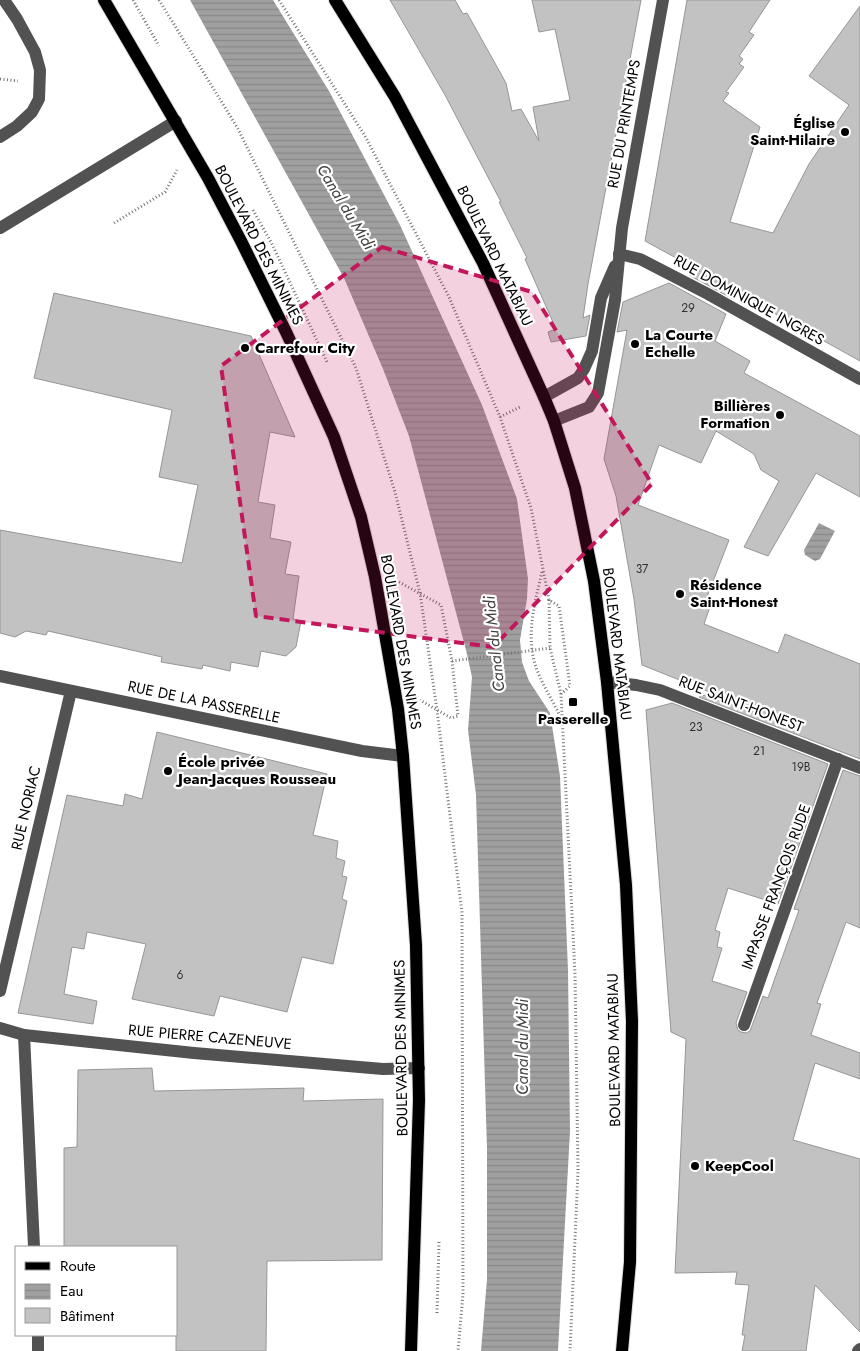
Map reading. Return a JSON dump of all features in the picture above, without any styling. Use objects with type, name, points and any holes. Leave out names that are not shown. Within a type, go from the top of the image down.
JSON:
[{"type":"main road","name":"BOULEVARD DES MINIMES","points":[[104,0],[229,217],[287,334],[334,437],[361,517],[375,577],[398,709],[416,945],[419,1068],[411,1351]]},
{"type":"main road","name":"BOULEVARD MATABIAU","points":[[335,0],[395,97],[483,263],[554,421],[575,488],[590,563],[607,682],[626,885],[632,1021],[630,1262],[622,1351]]},
{"type":"street","points":[[0,137],[17,126],[32,112],[39,99],[40,70],[34,52],[17,19],[4,0]]},
{"type":"street","name":"RUE DU PRINTEMPS","points":[[554,421],[589,407],[598,393],[615,300],[622,228],[663,0]]},
{"type":"street","points":[[0,228],[176,122]]},
{"type":"street","name":"RUE DU PRINTEMPS","points":[[544,397],[578,378],[584,369],[592,351],[601,298],[620,254]]},
{"type":"street","name":"RUE DOMINIQUE INGRES","points":[[620,254],[640,259],[708,294],[860,379]]},
{"type":"street","name":"RUE DE LA PASSERELLE","points":[[0,676],[362,751],[403,756]]},
{"type":"street","name":"RUE SAINT-HONEST","points":[[607,682],[660,690],[860,768]]},
{"type":"street","name":"RUE NORIAC","points":[[0,991],[71,691]]},
{"type":"street","name":"IMPASSE FRANÇOIS RUDE","points":[[744,1025],[838,759]]},
{"type":"street","name":"RUE PIERRE CAZENEUVE","points":[[0,1028],[24,1035],[194,1053],[382,1069],[419,1068]]},
{"type":"street","points":[[24,1035],[34,1246]]},
{"type":"street","points":[[38,1336],[38,1351]]},
{"type":"path","points":[[133,0],[162,50]]},
{"type":"path","points":[[278,0],[365,136],[449,297],[500,417],[532,508],[549,600],[550,648],[561,694],[574,974],[578,1151],[570,1351]]},
{"type":"path","points":[[114,223],[165,192],[178,168]]},
{"type":"path","name":"BOULEVARD DES MINIMES","points":[[252,210],[272,244],[329,367]]},
{"type":"path","points":[[500,417],[520,407]]},
{"type":"path","points":[[543,569],[532,612],[530,637],[535,664],[561,719]]},
{"type":"path","points":[[393,579],[441,605],[452,661],[458,716],[451,718],[413,696]]},
{"type":"path","points":[[549,600],[559,606],[570,686],[561,694]]},
{"type":"path","points":[[452,661],[550,648]]},
{"type":"path","points":[[437,1316],[439,1240]]},
{"type":"highlighted area","points":[[382,247],[532,292],[652,484],[493,647],[256,616],[221,366]]},
{"type":"water","name":"Canal du Midi","points":[[190,0],[273,0],[329,91],[400,225],[482,405],[517,499],[528,579],[527,599],[520,640],[522,662],[529,681],[550,713],[560,776],[568,970],[570,1131],[558,1351],[481,1351],[487,1279],[487,1149],[476,795],[468,730],[472,677],[409,436],[344,278]]},
{"type":"water","points":[[819,523],[835,531],[820,559],[815,561],[805,555],[804,550]]},
{"type":"building","points":[[390,0],[455,0],[463,14],[467,13],[506,83],[512,111],[521,109],[539,141],[533,107],[570,100],[555,29],[539,32],[532,0],[641,0],[588,284],[583,318],[590,315],[586,336],[551,342],[548,332],[556,329],[525,259],[527,258],[499,202],[501,202],[445,95]]},
{"type":"building","points":[[687,0],[770,0],[749,32],[754,35],[739,56],[743,59],[739,64],[744,67],[726,92],[729,93],[723,101],[760,127],[730,222],[773,233],[809,164],[849,105],[809,76],[860,6],[860,361],[736,292],[733,299],[689,275],[700,271],[645,241]]},
{"type":"building","points":[[669,283],[726,314],[715,341],[750,361],[744,373],[860,436],[860,497],[816,473],[768,556],[744,547],[779,481],[761,470],[754,454],[716,431],[701,463],[659,445],[638,505],[729,540],[705,602],[711,604],[704,624],[778,653],[785,634],[860,664],[860,759],[699,697],[712,693],[642,665],[634,599],[616,496],[604,459],[627,330],[617,332],[623,302]]},
{"type":"building","points":[[54,293],[251,336],[295,437],[270,432],[258,502],[275,505],[270,538],[291,542],[285,574],[299,576],[293,619],[301,621],[296,647],[286,656],[261,651],[258,667],[231,662],[230,671],[203,665],[202,669],[161,662],[162,657],[48,631],[46,635],[26,631],[15,637],[0,633],[0,530],[182,563],[198,485],[159,477],[172,410],[34,378]]},
{"type":"building","points":[[672,703],[828,764],[778,904],[728,888],[715,930],[720,932],[717,947],[722,948],[712,981],[747,992],[736,1023],[738,1030],[741,1032],[746,1033],[750,1031],[763,996],[768,998],[799,910],[794,909],[843,770],[860,776],[860,928],[846,922],[817,1003],[821,1004],[811,1035],[860,1053],[860,1079],[815,1063],[793,1140],[860,1159],[860,1332],[815,1285],[806,1351],[742,1351],[745,1335],[742,1335],[749,1285],[735,1284],[737,1272],[675,1273],[686,1039],[671,1032],[646,710]]},
{"type":"building","points":[[157,732],[327,774],[313,835],[338,841],[336,858],[345,861],[342,876],[347,877],[342,899],[347,901],[333,964],[302,957],[287,1012],[220,996],[214,1016],[132,999],[146,944],[87,932],[84,949],[72,947],[64,994],[97,1001],[93,1024],[18,1013],[67,795],[123,806],[125,794],[142,799]]},
{"type":"building","points":[[152,1068],[154,1091],[304,1088],[303,1101],[383,1099],[382,1260],[267,1261],[266,1351],[176,1351],[176,1336],[178,1336],[178,1246],[64,1246],[64,1148],[77,1147],[78,1070]]},
{"type":"place","name":"Église Saint-Hilaire","points":[[845,132]]},
{"type":"place","name":"La Courte Echelle","points":[[635,344]]},
{"type":"place","name":"Carrefour City","points":[[245,348]]},
{"type":"place","name":"Billières Formation","points":[[780,415]]},
{"type":"place","name":"Résidence Saint-Honest","points":[[680,594]]},
{"type":"place","name":"Passerelle","points":[[573,702]]},
{"type":"place","name":"École privée Jean-Jacques Rousseau","points":[[168,771]]},
{"type":"place","name":"KeepCool","points":[[695,1166]]}]
